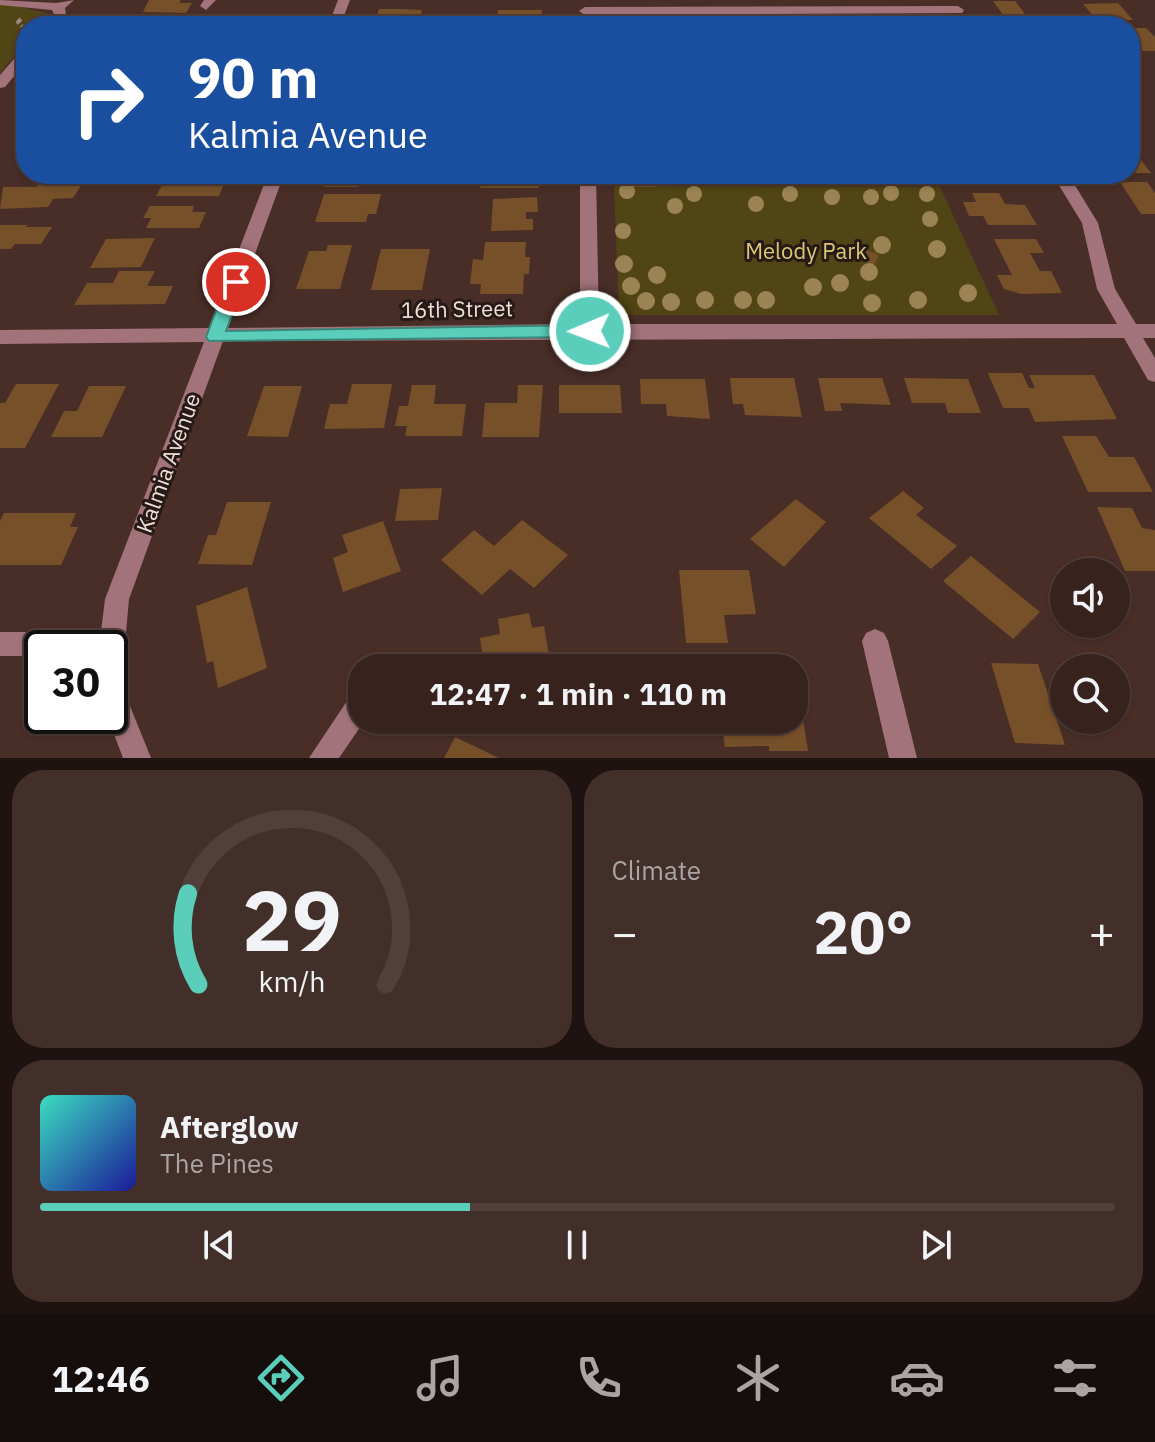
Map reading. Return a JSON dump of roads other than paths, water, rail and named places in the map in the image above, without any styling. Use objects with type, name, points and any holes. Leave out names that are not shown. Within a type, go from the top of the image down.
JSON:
[{"type":"street","points":[[0,1],[63,3]]},
{"type":"street","points":[[584,5],[955,5]]},
{"type":"street","points":[[0,84],[16,66]]},
{"type":"street","name":"Kalmia Avenue","points":[[114,630],[117,599],[272,184]]},
{"type":"street","points":[[588,184],[590,331]]},
{"type":"street","points":[[1066,184],[1090,223],[1106,289],[1155,375]]},
{"type":"street","name":"16th Street","points":[[0,337],[590,331],[1155,331]]},
{"type":"street","points":[[875,641],[903,758]]},
{"type":"street","points":[[0,644],[24,644]]},
{"type":"street","points":[[323,758],[348,721]]},
{"type":"street","name":"Kalmia Avenue","points":[[128,734],[137,758]]},
{"type":"park label","name":"Melody Park","points":[[806,251]]}]
